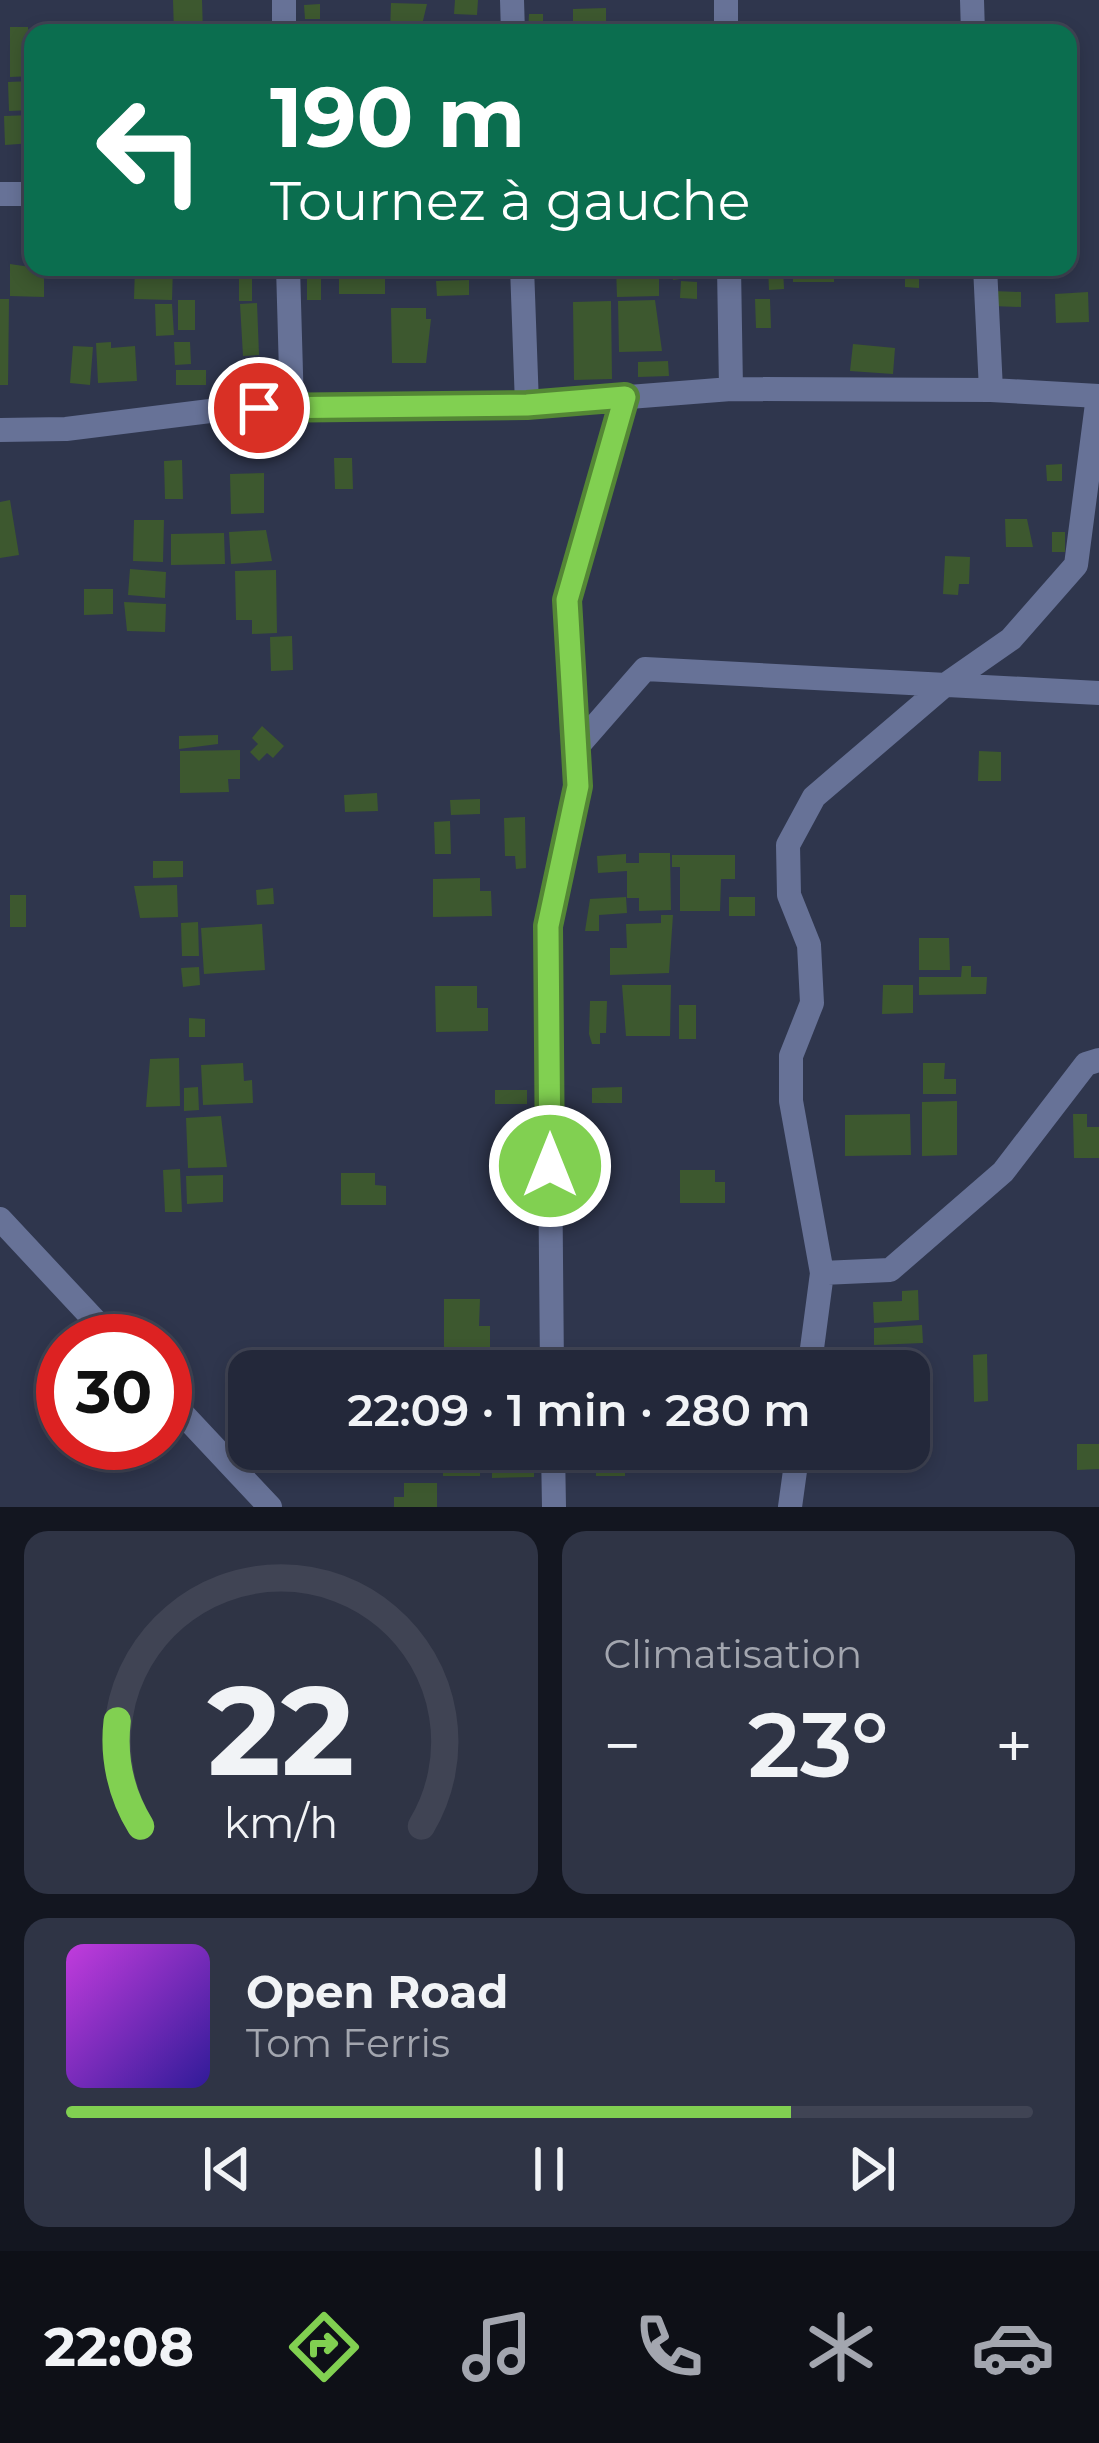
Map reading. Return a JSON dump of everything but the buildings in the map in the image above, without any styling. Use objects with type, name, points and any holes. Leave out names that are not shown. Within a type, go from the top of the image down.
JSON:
[{"type":"street","points":[[287,276],[292,408]]},
{"type":"street","points":[[522,276],[527,405]]},
{"type":"street","points":[[729,276],[730,388]]},
{"type":"street","points":[[985,276],[991,390]]},
{"type":"street","points":[[0,430],[66,429],[226,409],[527,405],[730,388],[991,390],[1098,396],[1076,566],[1011,639],[945,685],[814,797],[788,845],[789,895],[809,945],[812,1003],[791,1056],[790,1101],[822,1273],[812,1350]]},
{"type":"street","points":[[552,1350],[548,926],[578,786],[567,600],[625,397]]},
{"type":"street","points":[[576,748],[645,669],[1099,693]]},
{"type":"street","points":[[822,1273],[890,1270],[1003,1172],[1086,1064],[1099,1060]]},
{"type":"street","points":[[0,1219],[89,1314]]},
{"type":"street","points":[[192,1424],[270,1507]]},
{"type":"street","points":[[553,1470],[554,1507]]},
{"type":"street","points":[[790,1507],[795,1470]]},
{"type":"route","points":[[259,408],[527,405],[625,397],[567,600],[578,786],[548,926],[550,1166]]}]
